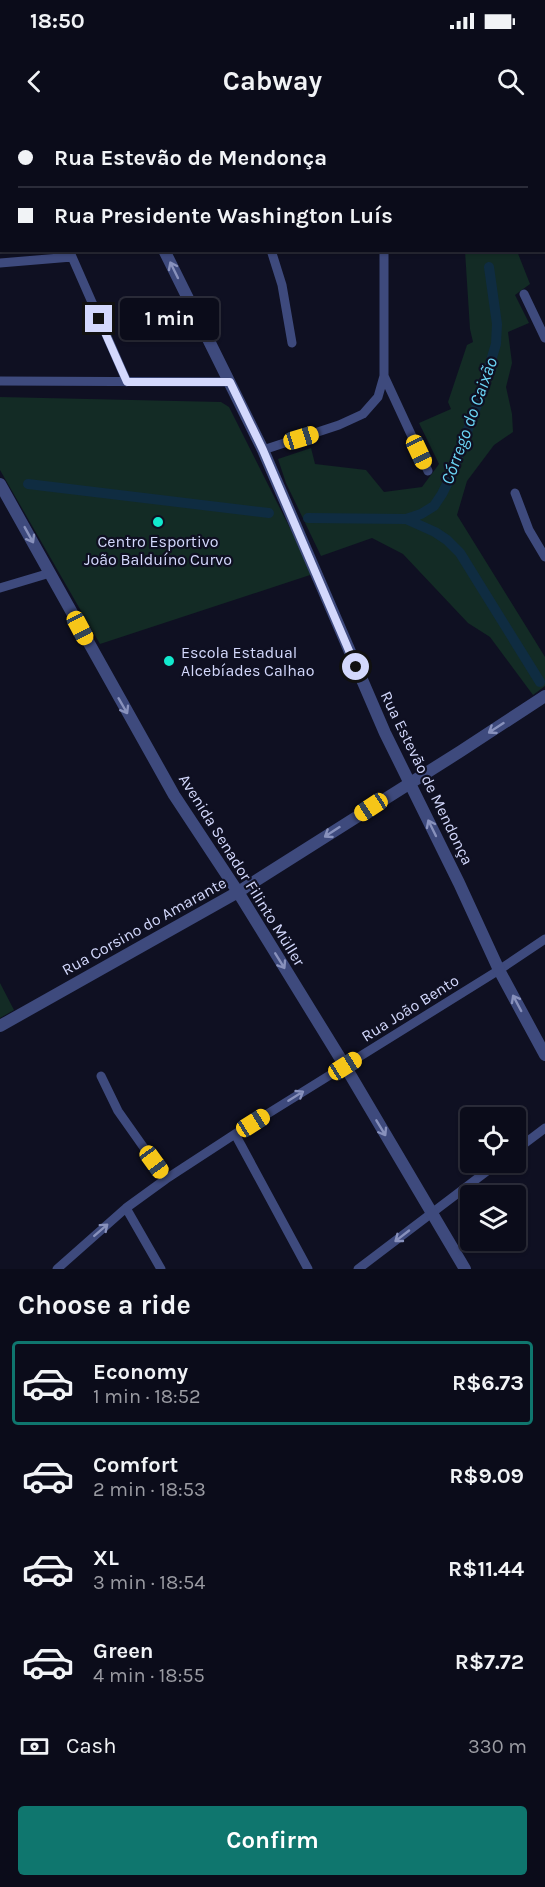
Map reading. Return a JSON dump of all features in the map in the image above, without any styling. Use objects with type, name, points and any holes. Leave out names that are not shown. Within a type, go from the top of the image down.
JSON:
[{"type":"street","name":"Rua Estevão de Mendonça","points":[[165,252],[263,450],[385,733],[499,969],[545,1055]]},
{"type":"street","points":[[272,252],[284,294],[292,343]]},
{"type":"street","points":[[263,450],[339,426],[363,414],[378,397],[384,376],[384,252]]},
{"type":"street","points":[[0,263],[70,254],[127,382]]},
{"type":"street","points":[[524,294],[545,338]]},
{"type":"street","points":[[384,376],[428,471]]},
{"type":"street","points":[[0,381],[230,382]]},
{"type":"street","name":"Avenida Senador Filinto Müller","points":[[0,484],[174,795],[238,892],[345,1066],[465,1269]]},
{"type":"street","points":[[515,493],[529,530],[545,557]]},
{"type":"street","points":[[0,588],[50,573]]},
{"type":"street","name":"Rua Corsino do Amarante","points":[[0,1026],[238,892],[545,696]]},
{"type":"street","name":"Rua João Bento","points":[[57,1269],[126,1208],[166,1179],[545,939]]},
{"type":"street","points":[[101,1076],[118,1111],[166,1179]]},
{"type":"street","points":[[526,1142],[545,1128]]},
{"type":"street","points":[[235,1134],[308,1269]]},
{"type":"street","points":[[358,1269],[485,1173]]},
{"type":"street","points":[[126,1208],[161,1269]]},
{"type":"green space","points":[[465,252],[517,252],[530,284],[515,295],[529,323],[508,332],[512,363],[506,387],[513,432],[494,445],[467,481],[457,515],[545,657],[545,686],[533,695],[490,637],[468,623],[403,554],[372,538],[321,556],[286,483],[278,459],[311,448],[315,464],[366,470],[384,492],[422,487],[439,464],[419,423],[451,409],[448,402],[467,345],[473,342],[470,329]]},
{"type":"green space","name":"Centro Esportivo João Balduíno Curvo","points":[[0,397],[221,402],[229,407],[313,574],[100,644],[0,470]]},
{"type":"green space","points":[[0,983],[14,1010],[0,1018]]},
{"type":"waterway","name":"Córrego do Caixão","points":[[406,519],[434,506],[442,494],[481,394],[496,344],[497,324],[489,267]]},
{"type":"waterway","name":"Córrego do Caixão","points":[[28,484],[269,513]]},
{"type":"waterway","name":"Córrego do Caixão","points":[[308,518],[406,519],[447,540],[460,553],[540,682]]},
{"type":"place","name":"Centro Esportivo João Balduíno Curvo","points":[[158,522]]},
{"type":"place","name":"Escola Estadual Alcebíades Calhao","points":[[169,661]]},
{"type":"route","points":[[99,319],[127,382],[230,382],[263,450],[356,667]]}]
